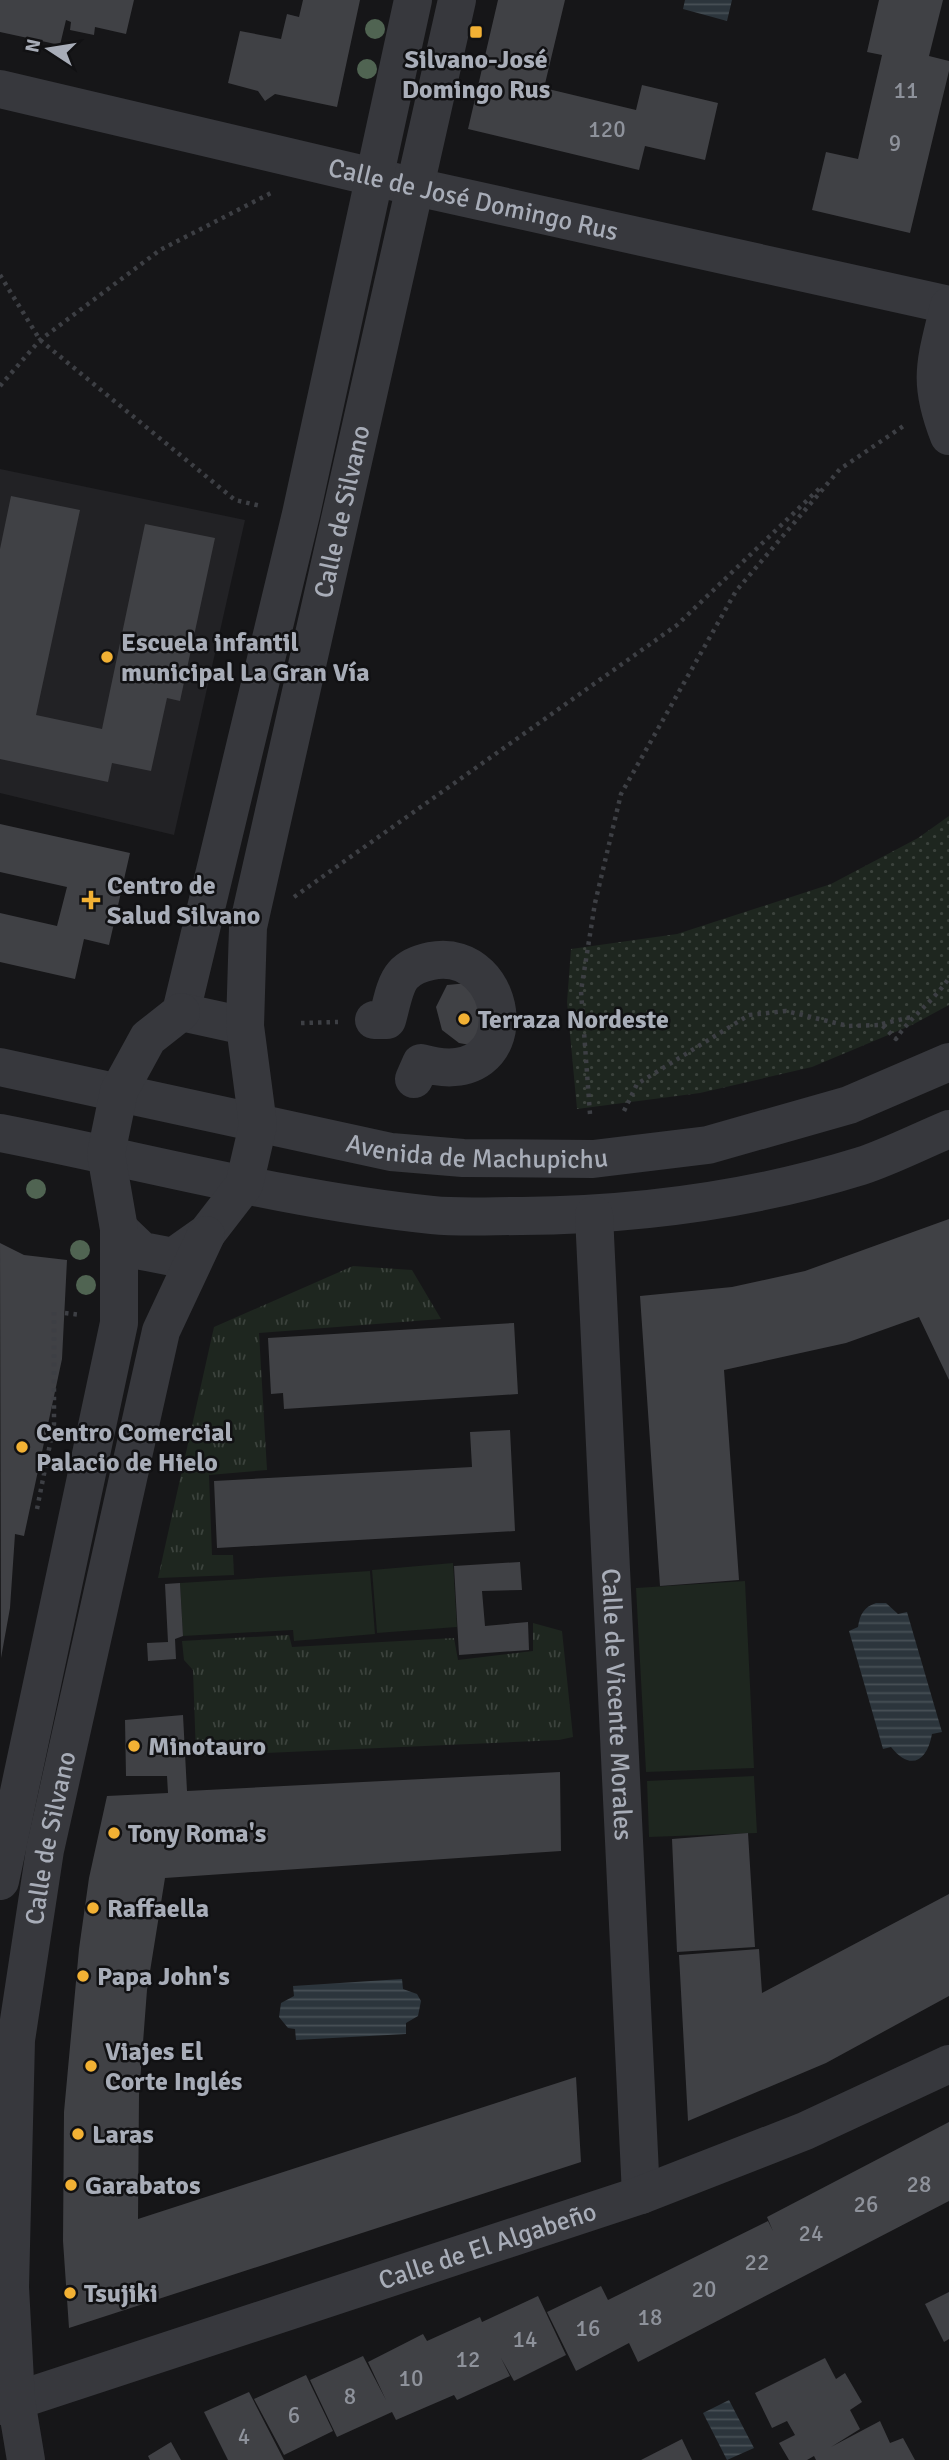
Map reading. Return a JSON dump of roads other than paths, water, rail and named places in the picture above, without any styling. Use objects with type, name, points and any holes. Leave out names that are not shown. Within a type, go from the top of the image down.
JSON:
[{"type":"street","name":"Calle de Silvano","points":[[181,1012],[301,514],[413,0]]},
{"type":"street","name":"Calle de Silvano","points":[[258,1125],[245,1026],[248,927],[457,0]]},
{"type":"street","name":"Calle de José Domingo Rus","points":[[0,89],[416,187],[949,306]]},
{"type":"street","points":[[949,306],[935,367],[936,402],[949,436]]},
{"type":"street","points":[[444,958],[464,964],[481,977],[493,993],[499,1013],[499,1030],[492,1048],[474,1062],[457,1069],[418,1071],[380,1020],[402,975],[418,963],[444,958]]},
{"type":"street","points":[[106,1154],[120,1091],[148,1038],[181,1012],[245,1026]]},
{"type":"street","name":"Avenida de Machupichu","points":[[0,1067],[391,1152],[464,1157],[593,1159],[708,1145],[849,1105],[949,1062]]},
{"type":"street","points":[[119,1229],[142,1251],[173,1257],[207,1233],[244,1185],[258,1125]]},
{"type":"street","points":[[0,1133],[244,1185],[436,1216],[594,1215],[724,1200],[862,1165],[949,1129]]},
{"type":"street","name":"Calle de Silvano","points":[[0,1881],[119,1323],[119,1229],[106,1154]]},
{"type":"street","name":"Calle de Vicente Morales","points":[[594,1215],[641,2195]]},
{"type":"street","name":"Calle de Silvano","points":[[26,2460],[8,2403],[16,2040],[45,1850],[161,1331],[207,1233]]},
{"type":"street","name":"Calle de El Algabeño","points":[[8,2403],[641,2195],[805,2131],[949,2064]]},
{"type":"place","name":"Silvano-José Domingo Rus","points":[[476,32]]},
{"type":"place","name":"Escuela infantil municipal La Gran Vía","points":[[107,657]]},
{"type":"place","name":"Centro de Salud Silvano","points":[[91,900]]},
{"type":"place","name":"Terraza Nordeste","points":[[464,1019]]},
{"type":"place","name":"Centro Comercial Palacio de Hielo","points":[[22,1447]]},
{"type":"place","name":"Minotauro","points":[[134,1746]]},
{"type":"place","name":"Tony Roma's","points":[[114,1833]]},
{"type":"place","name":"Raffaella","points":[[93,1908]]},
{"type":"place","name":"Papa John's","points":[[83,1976]]},
{"type":"place","name":"Viajes El Corte Inglés","points":[[91,2066]]},
{"type":"place","name":"Laras","points":[[78,2134]]},
{"type":"place","name":"Garabatos","points":[[71,2185]]},
{"type":"place","name":"Tsujiki","points":[[70,2293]]}]
